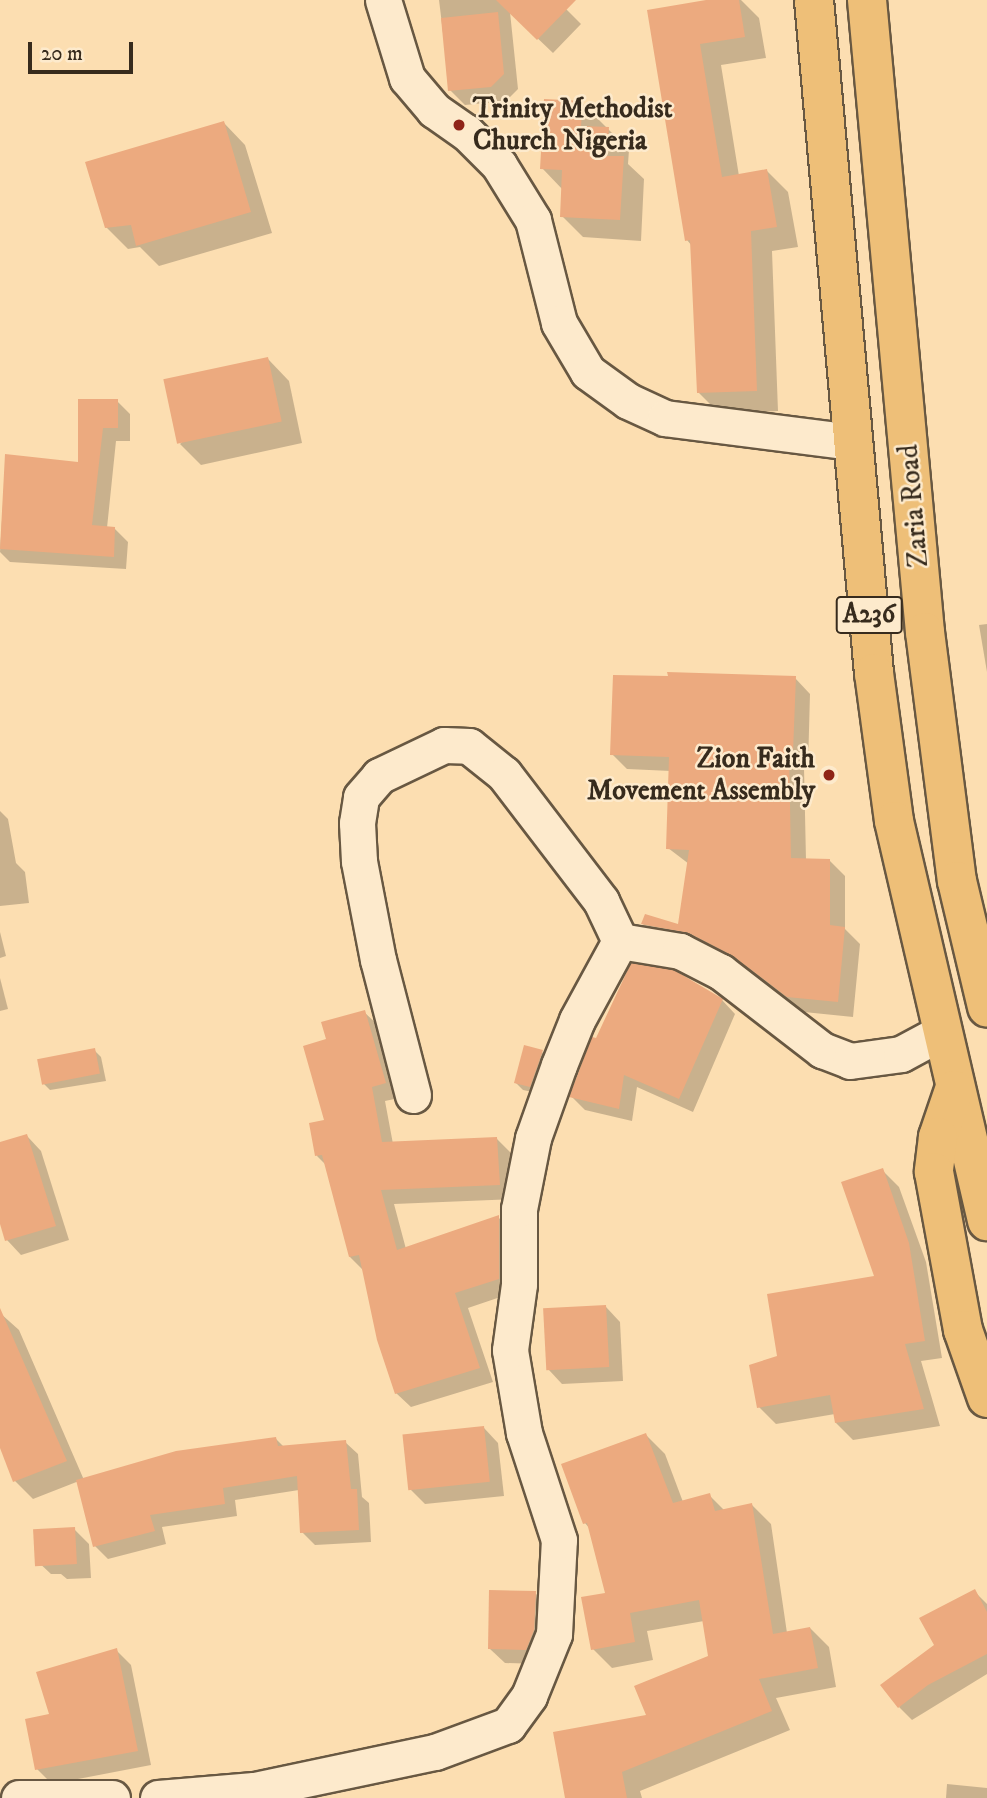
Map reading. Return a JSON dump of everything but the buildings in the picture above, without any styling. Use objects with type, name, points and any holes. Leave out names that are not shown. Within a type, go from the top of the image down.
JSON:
[{"type":"highway","name":"A236","points":[[814,0],[874,673],[894,821],[940,1032],[987,1220]]},
{"type":"highway","name":"Zaria Road","points":[[867,0],[925,632],[957,881],[985,993]]},
{"type":"highway","points":[[954,1090],[938,1137],[934,1172],[962,1331],[987,1398]]},
{"type":"street","points":[[383,0],[407,78],[434,110],[466,132],[499,165],[533,220],[559,323],[588,372],[628,401],[665,418],[853,442]]},
{"type":"street","points":[[414,1095],[378,960],[359,861],[361,797],[379,776],[444,745],[469,746],[486,757],[601,901],[620,941]]},
{"type":"street","points":[[620,941],[680,951],[721,972],[822,1050],[850,1061],[901,1054],[940,1032]]},
{"type":"street","points":[[158,1798],[254,1790],[435,1752],[508,1725],[529,1696],[554,1634],[559,1540],[524,1433],[510,1350],[519,1284],[519,1209],[533,1138],[559,1065],[577,1020],[620,941]]},
{"type":"street","points":[[19,1798],[112,1798]]},
{"type":"place","name":"Trinity Methodist Church Nigeria","points":[[459,125]]},
{"type":"place","name":"Zion Faith Movement Assembly","points":[[829,775]]}]
